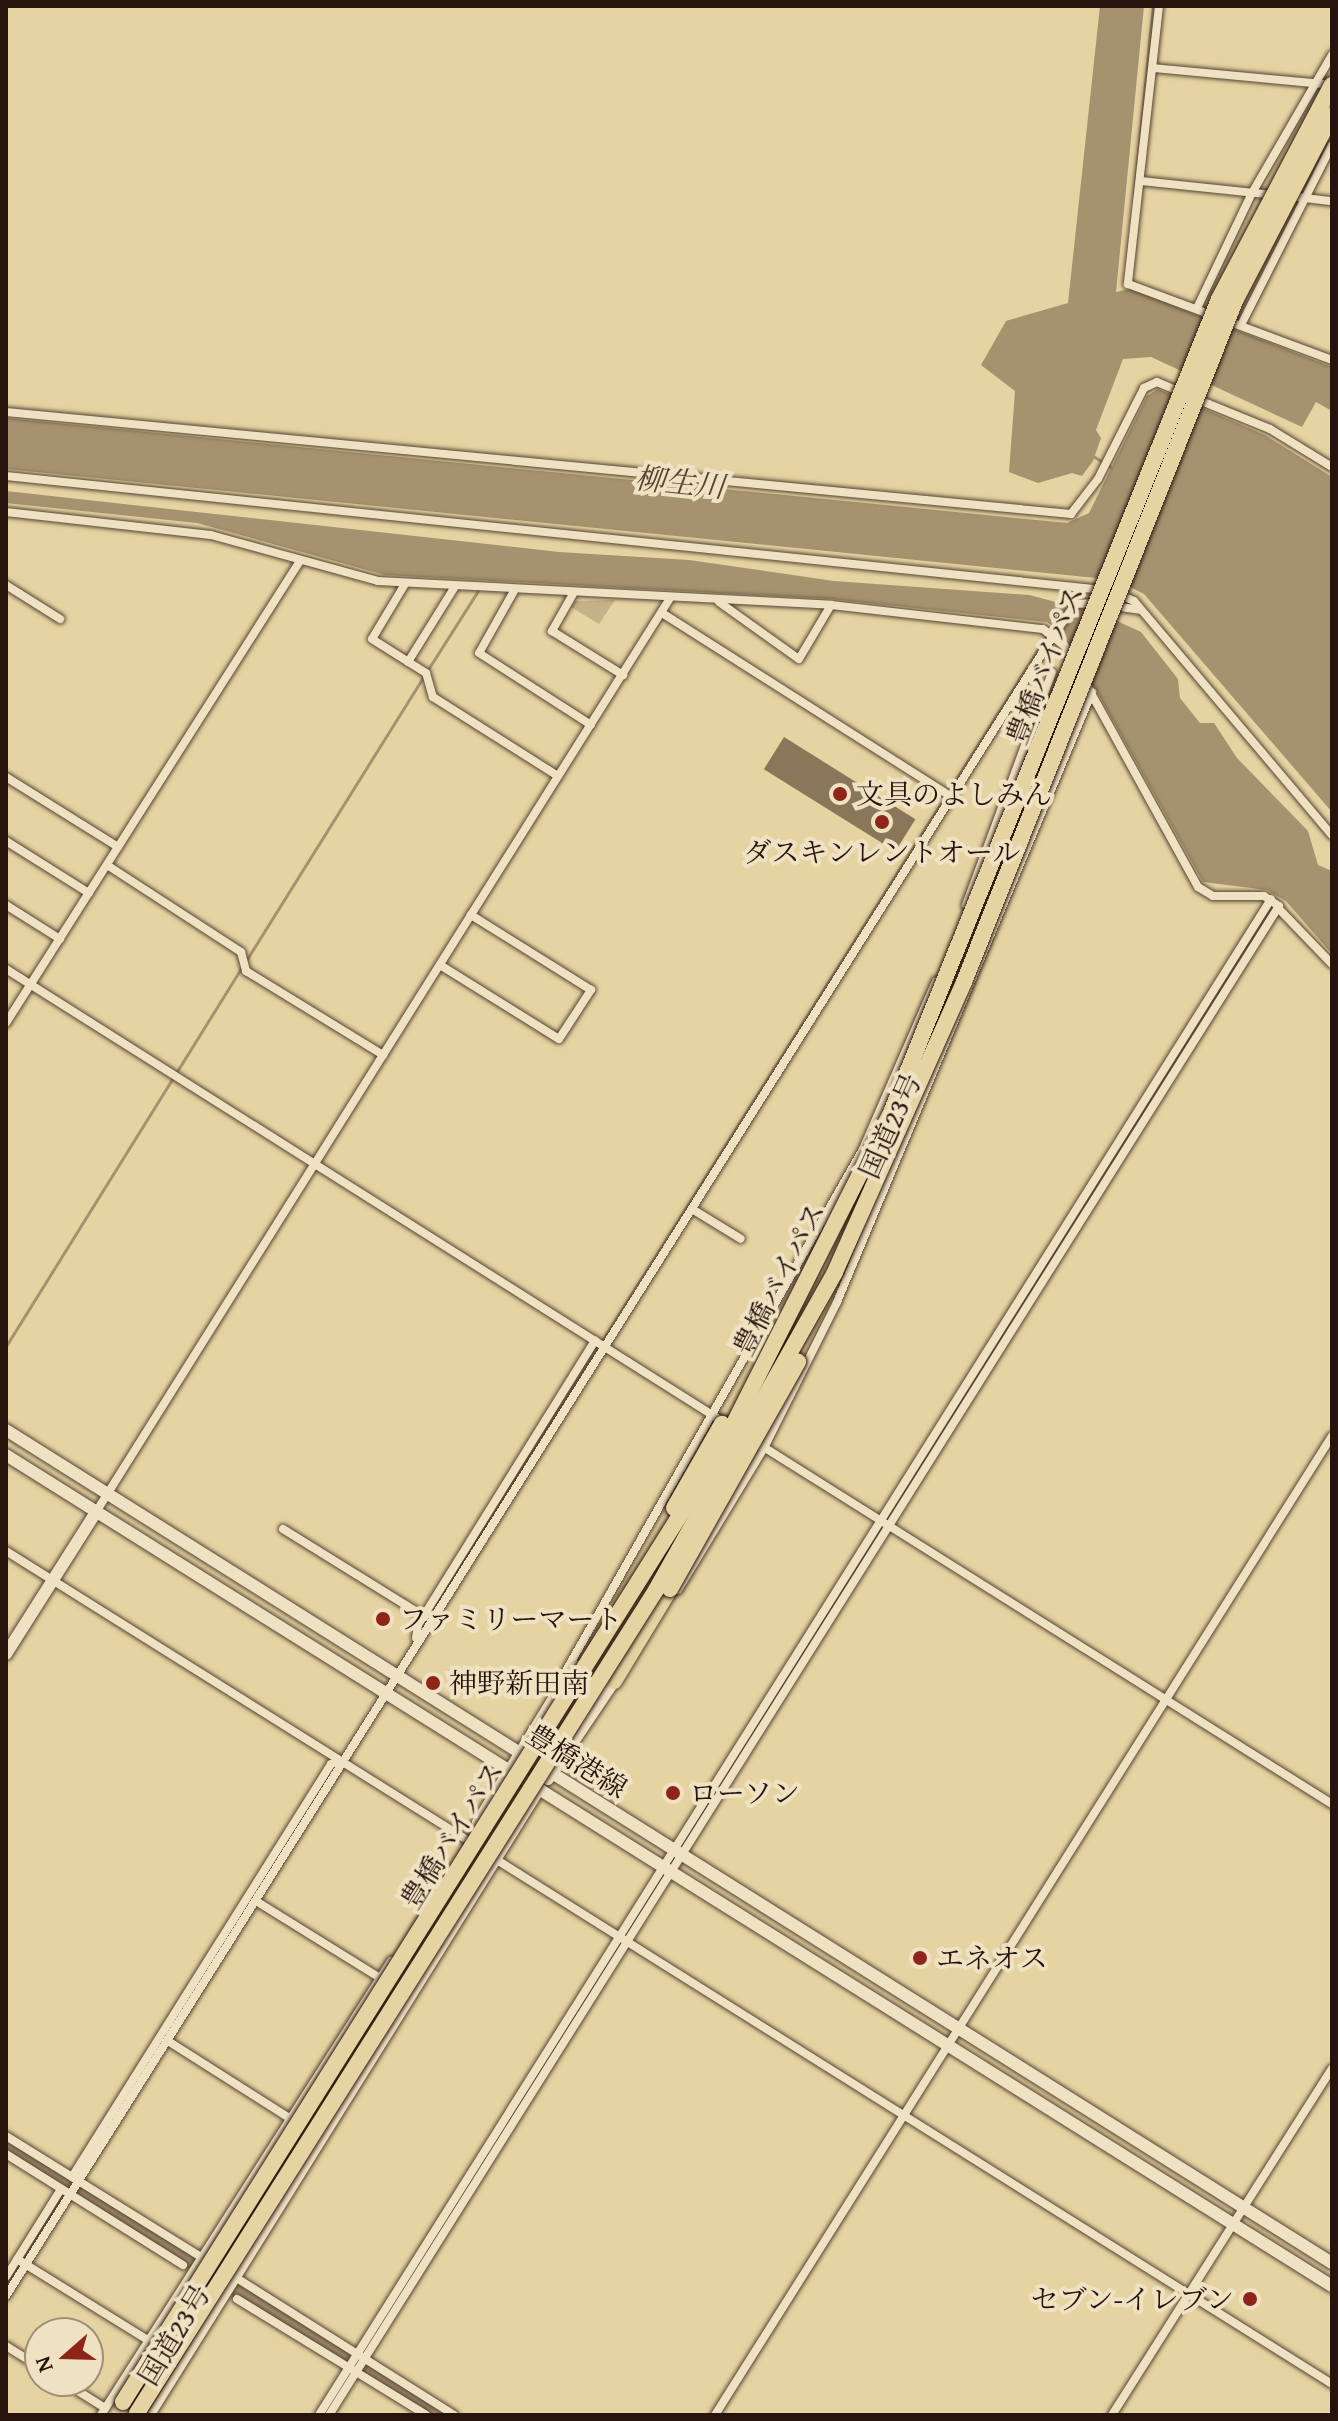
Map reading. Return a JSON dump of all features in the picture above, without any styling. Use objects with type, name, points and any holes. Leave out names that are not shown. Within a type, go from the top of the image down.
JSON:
[{"type":"highway","name":"豊橋バイパス","points":[[111,2410],[665,1545],[800,1295],[939,1003],[1219,299],[1332,85]]},
{"type":"highway","name":"豊橋バイパス","points":[[142,2414],[656,1590],[835,1272],[964,982],[1198,388],[1292,184],[1332,115]]},
{"type":"highway","points":[[614,1681],[779,1402],[835,1272]]},
{"type":"highway","points":[[558,1692],[639,1568],[800,1295]]},
{"type":"main road","name":"豊橋港線","points":[[6,1430],[1332,2263]]},
{"type":"main road","name":"豊橋港線","points":[[6,1455],[542,1788],[1332,2286]]},
{"type":"main road","points":[[6,1654],[96,1512]]},
{"type":"main road","points":[[542,1788],[614,1681]]},
{"type":"main road","points":[[425,1911],[558,1692]]},
{"type":"street","points":[[1159,6],[1128,284],[1198,306],[1332,360]]},
{"type":"street","points":[[1198,306],[1252,193],[1332,55]]},
{"type":"street","points":[[1153,68],[1332,85]]},
{"type":"street","points":[[1242,323],[1301,198],[1332,145]]},
{"type":"street","points":[[1141,181],[1332,201]]},
{"type":"street","points":[[6,412],[1071,514],[1103,470],[1144,388],[1157,382],[1270,429],[1332,467]]},
{"type":"street","points":[[6,476],[1033,581],[1113,592],[1140,610],[1332,835]]},
{"type":"street","points":[[6,512],[211,535],[300,561],[405,584],[719,602],[831,605],[1055,632],[1092,692],[1198,887],[1213,896],[1275,904],[1332,964]]},
{"type":"street","points":[[6,1023],[300,561]]},
{"type":"street","points":[[405,584],[372,639],[425,675],[433,697],[558,776]]},
{"type":"street","points":[[6,585],[60,619]]},
{"type":"street","points":[[408,662],[454,588]]},
{"type":"street","points":[[514,591],[479,653],[591,725]]},
{"type":"street","points":[[573,594],[552,631],[623,675]]},
{"type":"street","points":[[96,1512],[670,598]]},
{"type":"street","points":[[719,602],[799,659],[831,605]]},
{"type":"street","points":[[527,1460],[555,1426],[1075,604],[1140,610]]},
{"type":"street","points":[[662,613],[951,797]]},
{"type":"street","points":[[1036,664],[1092,692]]},
{"type":"street","points":[[558,1692],[574,1651],[715,1416],[850,1172],[959,923],[1052,672]]},
{"type":"street","name":"国道23号","points":[[614,1681],[635,1661],[764,1448],[886,1188],[1092,692]]},
{"type":"street","points":[[6,777],[118,847]]},
{"type":"street","points":[[6,841],[89,893]]},
{"type":"street","points":[[107,865],[241,952],[246,971],[383,1055]]},
{"type":"street","points":[[490,2149],[522,2108],[627,1942],[667,1868],[879,1521],[1216,986],[1275,904]]},
{"type":"street","points":[[677,1852],[889,1527],[1227,992],[1275,904]]},
{"type":"street","points":[[6,905],[60,939]]},
{"type":"street","points":[[440,965],[559,1039],[591,990],[471,915]]},
{"type":"street","points":[[959,923],[993,935]]},
{"type":"street","points":[[6,969],[1332,1804]]},
{"type":"street","points":[[1216,986],[1227,992]]},
{"type":"street","points":[[1180,1045],[1190,1050]]},
{"type":"street","points":[[1155,1084],[1165,1090]]},
{"type":"street","points":[[850,1172],[886,1188]]},
{"type":"street","points":[[692,1209],[741,1239]]},
{"type":"street","points":[[1075,1212],[1084,1217]]},
{"type":"street","points":[[1056,1243],[1065,1248]]},
{"type":"street","points":[[1006,1321],[1015,1327]]},
{"type":"street","points":[[6,2296],[21,2262],[164,2042],[383,1692],[527,1460],[546,1420],[595,1341]]},
{"type":"street","points":[[578,1369],[588,1374]]},
{"type":"street","points":[[957,1398],[967,1404]]},
{"type":"street","points":[[546,1420],[555,1426]]},
{"type":"street","points":[[715,2415],[1332,1436]]},
{"type":"street","points":[[283,1529],[427,1618]]},
{"type":"street","points":[[6,1551],[467,1840]]},
{"type":"street","name":"国道23号","points":[[142,2414],[236,2278],[542,1788]]},
{"type":"street","points":[[497,1860],[1332,2384]]},
{"type":"street","points":[[319,2415],[360,2356],[476,2172],[513,2103],[617,1936],[667,1868]]},
{"type":"street","points":[[251,1902],[380,1978]]},
{"type":"street","points":[[89,2397],[111,2410],[149,2341],[425,1911],[453,1929]]},
{"type":"street","points":[[579,1996],[589,2001]]},
{"type":"street","points":[[164,2042],[291,2119]]},
{"type":"street","points":[[1112,2415],[1332,2069]]},
{"type":"street","points":[[513,2103],[522,2108]]},
{"type":"street","points":[[6,2136],[454,2415]]},
{"type":"street","points":[[6,2154],[183,2265]]},
{"type":"street","points":[[166,2255],[175,2240]]},
{"type":"street","points":[[21,2262],[149,2341]]},
{"type":"street","points":[[6,2277],[21,2262]]},
{"type":"street","points":[[255,2307],[263,2295]]},
{"type":"street","points":[[237,2299],[255,2307],[427,2415],[436,2404]]},
{"type":"street","points":[[6,2346],[24,2357]]},
{"type":"street","points":[[329,2415],[351,2368]]},
{"type":"street","points":[[386,2390],[394,2378]]},
{"type":"shaded area","points":[[1100,6],[1144,6],[1116,292],[1130,289],[1332,367],[1332,411],[1316,402],[1302,427],[1151,357],[1123,359],[1096,430],[1101,438],[1093,461],[1082,476],[1072,473],[1038,483],[1009,472],[1015,391],[981,365],[1006,321],[1068,303]]},
{"type":"shaded area","points":[[1158,389],[1265,435],[1332,477],[1332,812],[1144,594],[1116,580],[6,469],[6,418],[1067,523],[1089,513],[1147,396]]},
{"type":"shaded area","points":[[6,491],[559,552],[689,560],[834,581],[1029,595],[1102,614],[1141,632],[1178,679],[1180,698],[1200,723],[1214,723],[1237,758],[1308,831],[1318,865],[1332,871],[1332,954],[1286,901],[1267,890],[1203,882],[1066,636],[1047,622],[831,599],[385,575],[197,523],[6,503]]},
{"type":"shaded area","points":[[615,600],[599,624],[571,607],[575,601]]},
{"type":"building","name":"文具のよしみん","points":[[784,737],[915,819],[895,851],[764,769]]},
{"type":"waterway","points":[[1134,193],[1153,6]]},
{"type":"waterway","points":[[1093,456],[1114,469]]},
{"type":"waterway","points":[[427,671],[479,589]]},
{"type":"waterway","points":[[431,1612],[1054,624]]},
{"type":"waterway","points":[[247,959],[423,677]]},
{"type":"waterway","points":[[685,1839],[1274,905]]},
{"type":"waterway","points":[[6,1346],[243,965]]},
{"type":"waterway","points":[[322,1786],[335,1765]]},
{"type":"waterway","points":[[159,2046],[276,1860]]},
{"type":"waterway","points":[[6,2145],[188,2259]]},
{"type":"waterway","points":[[6,2286],[73,2181]]},
{"type":"waterway","points":[[239,2291],[438,2415]]},
{"type":"place","name":"文具のよしみん","points":[[840,794]]},
{"type":"place","name":"ダスキンレントオール","points":[[882,822]]},
{"type":"place","name":"ファミリーマート","points":[[383,1619]]},
{"type":"place","name":"神野新田南","points":[[433,1683]]},
{"type":"place","name":"ローソン","points":[[673,1793]]},
{"type":"place","name":"エネオス","points":[[920,1958]]},
{"type":"place","name":"セブン-イレブン","points":[[1250,2299]]},
{"type":"water label","name":"柳生川","points":[[680,482]]}]
